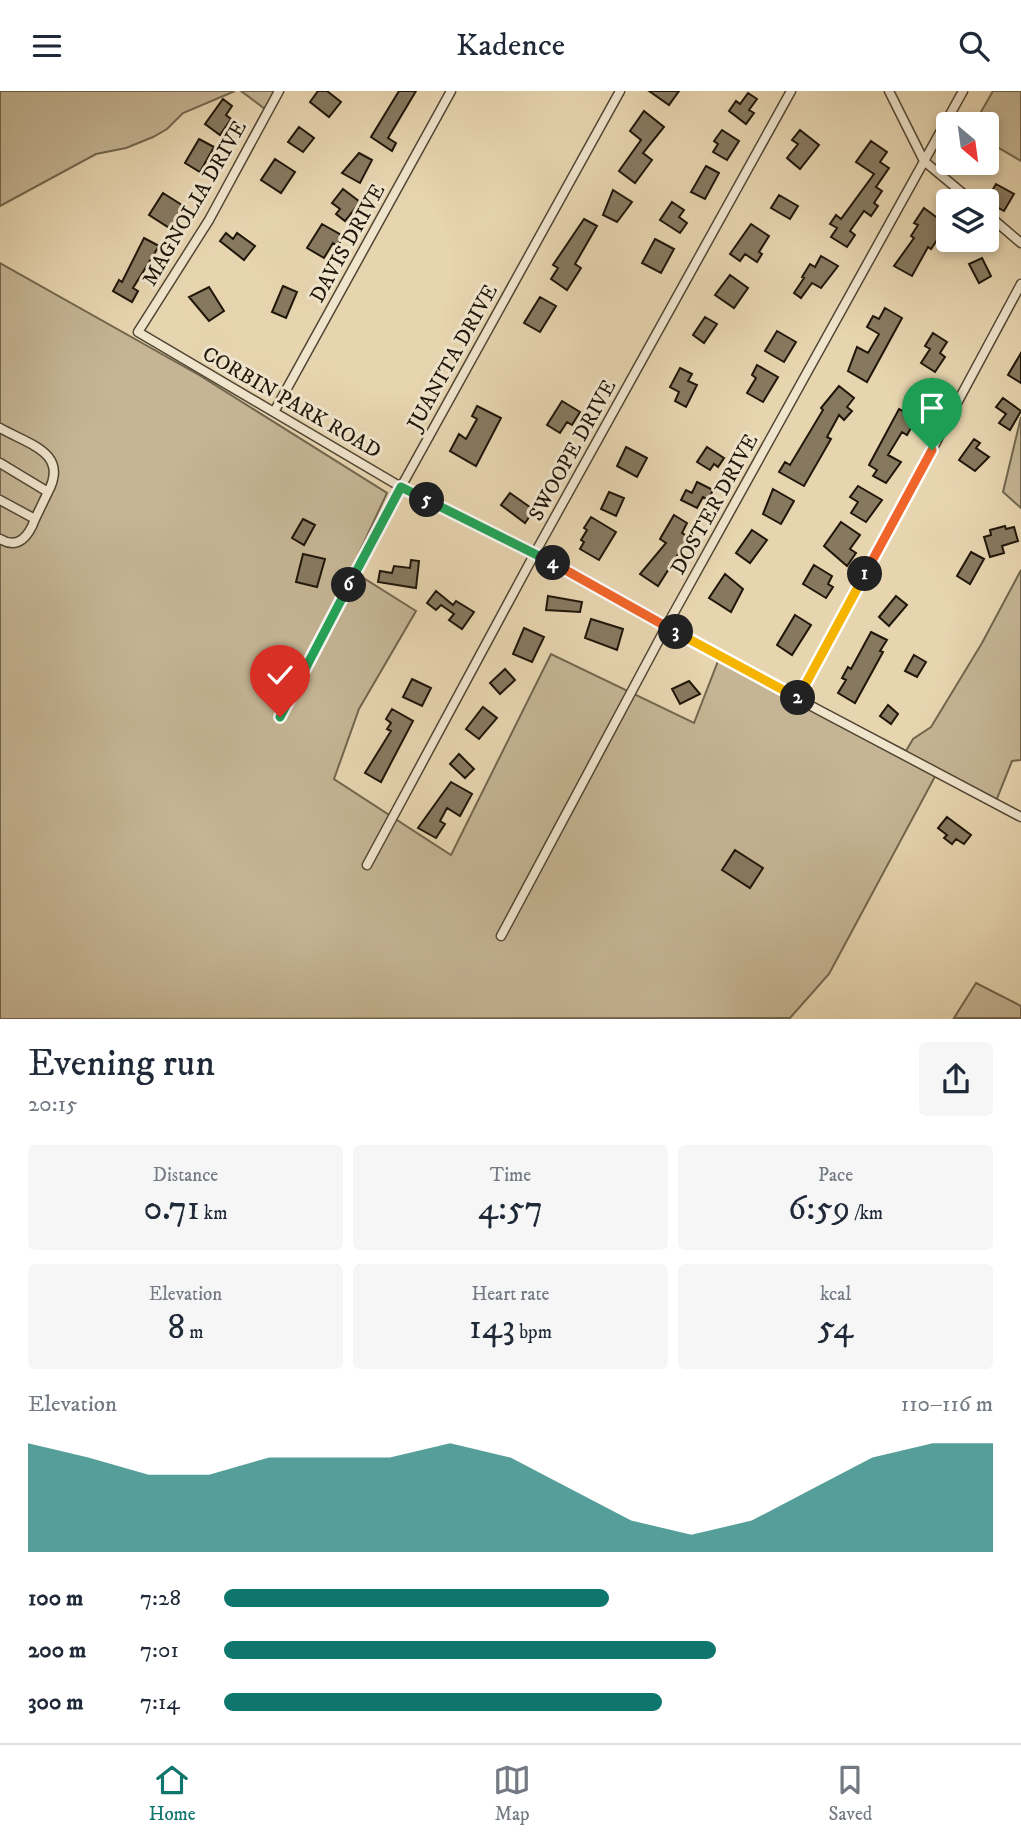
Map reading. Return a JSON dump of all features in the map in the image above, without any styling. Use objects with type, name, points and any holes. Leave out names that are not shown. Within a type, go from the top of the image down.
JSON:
[{"type":"street","name":"MAGNOLIA DRIVE","points":[[138,332],[209,220],[279,91]]},
{"type":"street","name":"DAVIS DRIVE","points":[[274,412],[451,91]]},
{"type":"street","name":"JUANITA DRIVE","points":[[280,717],[401,487],[620,91]]},
{"type":"street","name":"SWOOPE DRIVE","points":[[367,865],[535,553],[791,91]]},
{"type":"street","points":[[889,91],[925,161],[958,189]]},
{"type":"street","name":"DOSTER DRIVE","points":[[501,936],[666,627],[963,91]]},
{"type":"street","points":[[999,224],[1021,243]]},
{"type":"street","points":[[798,699],[1021,284]]},
{"type":"street","name":"CORBIN PARK ROAD","points":[[138,332],[401,487],[535,553],[798,699],[1021,817]]},
{"type":"street","points":[[0,428],[47,454],[54,463],[56,477],[30,534],[19,543],[9,544],[0,539]]},
{"type":"street","points":[[0,463],[48,492]]},
{"type":"street","points":[[0,500],[35,519]]},
{"type":"shaded area","points":[[0,91],[235,91],[183,113],[167,129],[153,137],[126,148],[96,154],[0,206]]},
{"type":"shaded area","points":[[241,91],[275,91],[265,109]]},
{"type":"shaded area","points":[[993,91],[1021,91],[1021,161],[999,148],[999,112],[981,112]]},
{"type":"shaded area","points":[[0,263],[199,375],[387,493],[351,570],[416,611],[359,709],[334,779],[451,855],[551,654],[694,723],[720,656],[906,751],[913,739],[931,727],[982,643],[1021,570],[1021,760],[1012,761],[996,801],[939,769],[829,974],[790,1018],[0,1019]]},
{"type":"shaded area","points":[[1021,417],[1021,508],[1003,492]]},
{"type":"shaded area","points":[[976,983],[1021,1006],[1021,1018],[954,1018]]},
{"type":"building","points":[[318,91],[327,91],[341,102],[329,117],[310,102]]},
{"type":"building","points":[[399,91],[416,91],[388,138],[396,143],[392,151],[371,137]]},
{"type":"building","points":[[649,91],[679,91],[669,105]]},
{"type":"building","points":[[748,93],[757,99],[749,110],[754,113],[746,124],[729,111],[736,101],[740,104]]},
{"type":"building","points":[[223,99],[232,106],[226,115],[231,119],[220,135],[205,124]]},
{"type":"building","points":[[644,111],[664,127],[643,153],[652,160],[635,183],[619,171],[641,140],[630,131]]},
{"type":"building","points":[[299,127],[314,138],[303,152],[288,142]]},
{"type":"building","points":[[722,130],[739,141],[727,160],[713,152],[718,144],[714,141]]},
{"type":"building","points":[[800,130],[819,145],[800,169],[787,158],[798,144],[792,140]]},
{"type":"building","points":[[199,139],[214,147],[200,172],[185,163]]},
{"type":"building","points":[[871,141],[887,152],[880,162],[889,168],[876,187],[882,191],[874,203],[878,206],[871,216],[864,211],[850,231],[855,235],[847,247],[831,237],[837,228],[830,224],[836,215],[841,219],[874,174],[856,162]]},
{"type":"building","points":[[359,153],[372,160],[360,183],[342,173]]},
{"type":"building","points":[[275,159],[295,172],[281,193],[261,180]]},
{"type":"building","points":[[706,166],[719,173],[705,199],[691,192]]},
{"type":"building","points":[[996,184],[1014,194],[1004,211],[999,208],[999,189],[993,189]]},
{"type":"building","points":[[343,189],[360,202],[345,221],[336,214],[340,209],[332,203]]},
{"type":"building","points":[[613,190],[632,202],[617,222],[603,215]]},
{"type":"building","points":[[163,193],[185,207],[171,229],[149,215]]},
{"type":"building","points":[[779,195],[798,206],[790,219],[771,208]]},
{"type":"building","points":[[672,202],[684,210],[679,217],[687,223],[680,233],[660,220]]},
{"type":"building","points":[[924,208],[936,217],[936,242],[931,249],[928,247],[912,276],[894,266],[914,238],[911,236],[918,225],[914,223]]},
{"type":"building","points":[[584,219],[597,226],[575,264],[581,268],[567,290],[551,279],[558,268],[553,265]]},
{"type":"building","points":[[322,224],[343,236],[338,246],[333,243],[324,258],[307,248]]},
{"type":"building","points":[[751,224],[769,236],[759,252],[762,254],[757,262],[745,254],[740,261],[730,254]]},
{"type":"building","points":[[226,233],[233,239],[237,233],[255,246],[244,260],[220,241]]},
{"type":"building","points":[[144,238],[159,246],[133,288],[138,291],[132,302],[113,291],[119,280],[122,282]]},
{"type":"building","points":[[655,239],[674,249],[661,273],[642,263]]},
{"type":"building","points":[[821,256],[838,266],[821,288],[812,283],[801,298],[794,293],[810,264],[815,267]]},
{"type":"building","points":[[982,258],[991,276],[979,283],[969,264]]},
{"type":"building","points":[[730,275],[748,288],[734,308],[715,295]]},
{"type":"building","points":[[283,286],[297,292],[286,318],[272,312]]},
{"type":"building","points":[[209,287],[224,311],[209,321],[189,297]]},
{"type":"building","points":[[540,297],[556,306],[540,332],[524,323]]},
{"type":"building","points":[[885,308],[902,318],[867,382],[848,371],[857,347],[868,353],[879,334],[867,327],[873,316],[879,319]]},
{"type":"building","points":[[705,317],[717,324],[704,343],[693,335]]},
{"type":"building","points":[[777,331],[796,342],[784,362],[765,351]]},
{"type":"building","points":[[933,333],[947,342],[940,353],[945,357],[935,372],[921,363],[930,349],[925,346]]},
{"type":"building","points":[[1021,353],[1021,383],[1008,375]]},
{"type":"building","points":[[757,365],[778,377],[763,402],[747,393],[756,378],[752,375]]},
{"type":"building","points":[[680,368],[692,374],[688,381],[697,385],[686,407],[675,401],[679,392],[670,387]]},
{"type":"building","points":[[932,379],[943,386],[924,415],[920,412],[907,435],[902,432],[888,455],[901,462],[886,483],[873,476],[877,470],[869,465],[899,409],[905,412],[921,386],[926,389]]},
{"type":"building","points":[[839,386],[854,398],[847,407],[852,411],[844,420],[839,415],[827,437],[831,439],[804,486],[779,472],[785,462],[790,465],[823,410],[821,408]]},
{"type":"building","points":[[1003,398],[1021,411],[1010,430],[999,423],[1006,414],[996,407]]},
{"type":"building","points":[[562,401],[580,412],[572,425],[567,422],[560,433],[547,425]]},
{"type":"building","points":[[477,406],[501,418],[476,466],[450,451],[459,434],[466,439],[477,419],[472,416]]},
{"type":"building","points":[[974,439],[980,443],[976,448],[989,457],[975,471],[959,460]]},
{"type":"building","points":[[626,447],[647,458],[637,477],[617,466]]},
{"type":"building","points":[[707,447],[724,458],[718,467],[714,464],[710,470],[697,462]]},
{"type":"building","points":[[697,482],[713,490],[708,500],[703,497],[697,508],[681,500],[686,490],[692,493]]},
{"type":"building","points":[[858,486],[882,500],[866,522],[851,513],[858,502],[850,497]]},
{"type":"building","points":[[773,489],[794,501],[781,524],[763,514]]},
{"type":"building","points":[[609,492],[624,498],[616,516],[601,509]]},
{"type":"building","points":[[510,493],[534,510],[525,523],[501,505]]},
{"type":"building","points":[[674,515],[687,523],[682,533],[689,537],[658,586],[640,574],[666,543],[660,539]]},
{"type":"building","points":[[591,517],[616,532],[599,560],[580,549],[584,542],[581,540],[587,530],[584,528]]},
{"type":"building","points":[[303,519],[315,525],[304,545],[292,538]]},
{"type":"building","points":[[841,522],[860,535],[850,549],[856,553],[847,566],[824,546]]},
{"type":"building","points":[[1005,526],[1006,529],[1014,527],[1018,541],[1002,546],[1004,553],[990,557],[984,537],[991,535],[990,530]]},
{"type":"building","points":[[752,530],[767,540],[750,563],[736,553]]},
{"type":"building","points":[[971,552],[984,559],[970,584],[957,576]]},
{"type":"building","points":[[303,554],[325,559],[317,587],[296,582]]},
{"type":"building","points":[[411,560],[419,561],[416,588],[378,582],[380,571],[392,573],[394,566],[410,568]]},
{"type":"building","points":[[814,565],[832,576],[828,584],[833,587],[826,598],[803,584]]},
{"type":"building","points":[[725,574],[743,589],[731,612],[709,598]]},
{"type":"building","points":[[436,591],[453,605],[456,601],[474,612],[462,629],[449,620],[454,614],[441,605],[436,610],[427,603]]},
{"type":"building","points":[[548,596],[582,602],[580,612],[546,610]]},
{"type":"building","points":[[896,596],[907,605],[889,626],[879,617]]},
{"type":"building","points":[[795,615],[811,625],[792,655],[777,645]]},
{"type":"building","points":[[591,619],[623,629],[617,650],[585,638]]},
{"type":"building","points":[[524,628],[544,637],[532,662],[513,654]]},
{"type":"building","points":[[871,632],[887,640],[855,703],[838,693],[846,680],[842,678],[848,667],[851,669]]},
{"type":"building","points":[[914,655],[926,662],[917,677],[905,671]]},
{"type":"building","points":[[505,669],[515,680],[500,694],[490,683]]},
{"type":"building","points":[[412,679],[431,688],[422,706],[403,697]]},
{"type":"building","points":[[689,681],[700,694],[680,704],[672,689]]},
{"type":"building","points":[[888,705],[898,714],[891,724],[880,716]]},
{"type":"building","points":[[483,707],[497,718],[479,739],[466,729]]},
{"type":"building","points":[[392,709],[413,721],[381,782],[365,773],[391,731],[387,729],[391,723],[386,719]]},
{"type":"building","points":[[459,754],[474,769],[465,778],[450,764]]},
{"type":"building","points":[[451,782],[472,794],[460,816],[447,808],[440,821],[445,824],[436,838],[418,828]]},
{"type":"building","points":[[947,817],[971,835],[964,844],[956,839],[952,844],[944,838],[947,835],[938,828]]},
{"type":"building","points":[[735,850],[763,868],[750,888],[722,870]]},
{"type":"route","points":[[280,717],[401,487],[535,553],[798,699],[932,450]]}]
